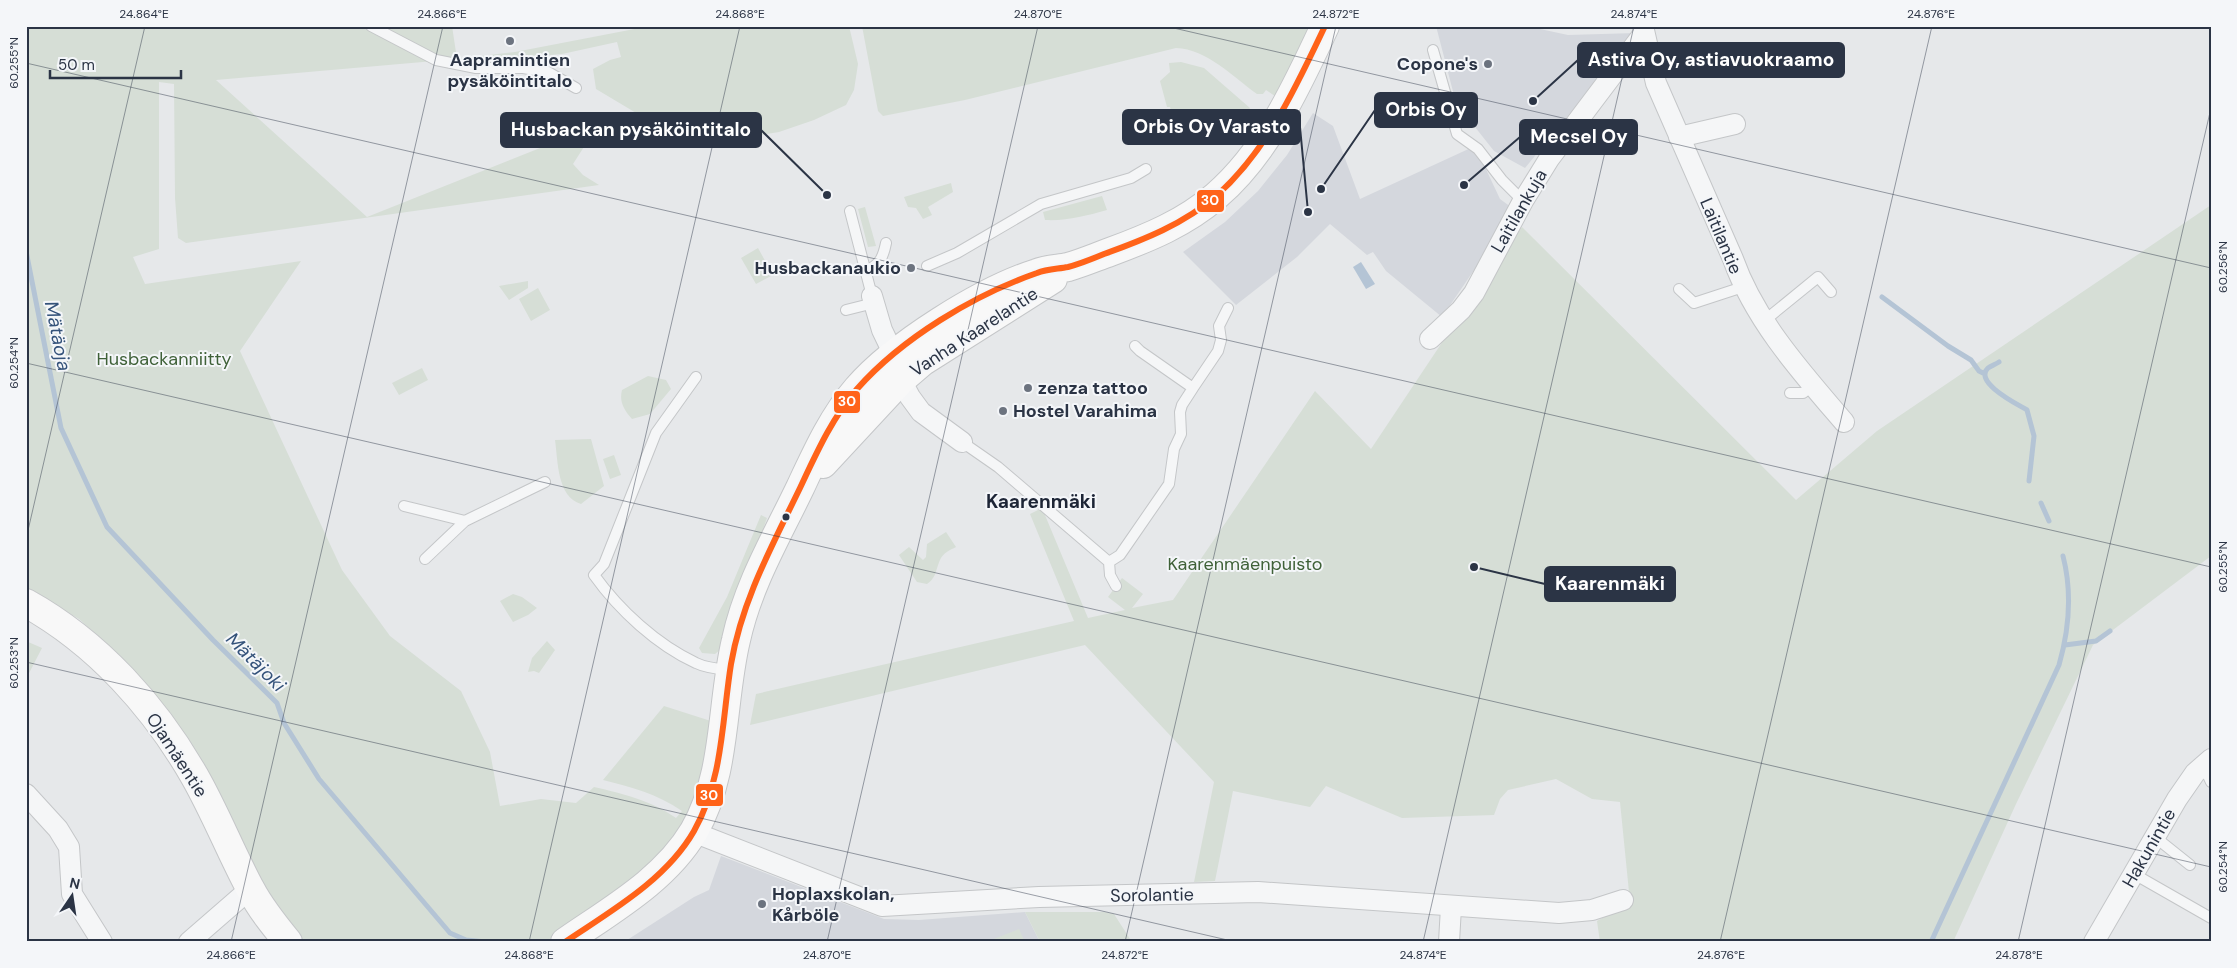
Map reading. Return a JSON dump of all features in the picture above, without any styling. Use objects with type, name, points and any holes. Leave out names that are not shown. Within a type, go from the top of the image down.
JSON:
[{"type":"main road","name":"Vanha Kaarelantie","points":[[565,942],[632,896],[661,872],[693,832],[705,807],[717,764],[730,671],[743,616],[763,560],[799,488],[898,367],[921,334],[991,292],[1038,272],[1070,266],[1161,232],[1192,214],[1218,195],[1262,144],[1297,83],[1325,26]]},
{"type":"main road","name":"Ojamäentie","points":[[26,603],[56,621],[107,662],[164,729],[196,778],[250,889],[270,921],[288,942]]},
{"type":"street","name":"Laitilantie","points":[[1643,29],[1656,83],[1743,286],[1764,321],[1844,422]]},
{"type":"street","name":"Laitilankuja","points":[[1430,339],[1461,310],[1474,292],[1522,200],[1643,29]]},
{"type":"street","points":[[1679,137],[1735,124]]},
{"type":"street","points":[[873,299],[882,330],[921,412],[962,442]]},
{"type":"street","name":"Hakunintie","points":[[2094,942],[2177,799],[2208,769]]},
{"type":"street","points":[[26,794],[58,828],[69,847],[72,894],[102,942]]},
{"type":"street","name":"Sorolantie","points":[[693,832],[882,906],[1039,897],[1258,892],[1559,913],[1592,910],[1623,900]]},
{"type":"street","points":[[189,942],[250,889]]},
{"type":"street","points":[[1449,942],[1452,907]]},
{"type":"lane","points":[[371,26],[382,29],[436,60],[476,68],[523,68],[548,72],[576,88]]},
{"type":"lane","points":[[1433,50],[1457,134],[1478,149],[1502,180],[1522,200]]},
{"type":"lane","points":[[927,266],[957,253],[1041,204],[1131,178],[1146,169]]},
{"type":"lane","points":[[846,310],[873,299],[850,211]]},
{"type":"lane","points":[[866,271],[877,266],[883,257],[886,243]]},
{"type":"lane","points":[[1764,321],[1818,277],[1831,292]]},
{"type":"lane","points":[[1679,288],[1694,303],[1743,286]]},
{"type":"lane","points":[[1109,562],[1120,555],[1169,484],[1174,450],[1181,434],[1180,412],[1182,405],[1218,351],[1221,340],[1219,326],[1228,308]]},
{"type":"lane","points":[[1135,346],[1193,388]]},
{"type":"lane","points":[[696,377],[656,433],[604,564],[594,575],[623,611],[661,641],[697,664],[730,671]]},
{"type":"lane","points":[[1790,393],[1803,393],[1813,385]]},
{"type":"lane","points":[[962,442],[998,467],[1109,562],[1110,574],[1116,586]]},
{"type":"lane","points":[[425,559],[465,521],[545,482]]},
{"type":"lane","points":[[404,506],[465,521]]},
{"type":"lane","points":[[2155,837],[2190,865]]},
{"type":"lane","points":[[2134,874],[2211,918]]},
{"type":"shaded area","points":[[1436,26],[1526,26],[1568,35],[1636,33],[1525,168],[1494,151],[1456,103]]},
{"type":"shaded area","points":[[1313,113],[1333,126],[1360,199],[1475,146],[1500,199],[1515,210],[1442,317],[1386,271],[1373,252],[1367,255],[1330,224],[1297,257],[1236,305],[1183,252],[1225,222],[1258,191],[1287,155]]},
{"type":"shaded area","name":"Hoplaxskolan, Kårböle","points":[[721,856],[884,919],[919,920],[1025,912],[1040,942],[624,942],[694,897],[709,890]]},
{"type":"green space","name":"Husbackanniitty","points":[[26,26],[452,26],[457,59],[216,80],[367,217],[598,125],[573,164],[583,175],[599,185],[186,243],[178,238],[175,198],[174,84],[159,82],[159,249],[133,257],[145,284],[301,261],[240,351],[342,570],[390,636],[461,691],[490,752],[500,806],[541,799],[576,803],[594,787],[647,802],[676,818],[682,811],[663,800],[634,788],[603,780],[664,706],[714,722],[705,773],[679,834],[647,869],[545,942],[303,942],[280,915],[139,678],[117,653],[79,619],[26,588]]},
{"type":"green space","points":[[650,26],[849,26],[858,64],[854,90],[846,105],[814,120],[779,132],[705,144],[678,138],[596,89],[593,69],[610,60],[621,57],[617,42],[562,54],[506,59],[457,59],[515,52]]},
{"type":"green space","points":[[862,26],[1313,26],[1278,98],[1266,90],[1263,94],[1257,94],[1209,59],[1198,53],[1176,48],[965,100],[883,116],[878,111]]},
{"type":"green space","points":[[1181,62],[1204,68],[1250,108],[1237,131],[1211,141],[1175,124],[1170,107],[1167,107],[1160,81],[1170,72],[1169,63]]},
{"type":"green space","points":[[951,183],[953,192],[928,207],[932,215],[923,219],[916,208],[908,207],[904,197]]},
{"type":"green space","points":[[1102,196],[1107,210],[1069,219],[1045,220],[1043,212]]},
{"type":"green space","name":"Kaarenmäenpuisto","points":[[2211,205],[2211,556],[2093,645],[2016,804],[1953,942],[1600,942],[1597,921],[1630,902],[1620,802],[1592,799],[1556,779],[1508,790],[1500,799],[1494,815],[1402,818],[1326,786],[1310,807],[1233,791],[1215,881],[1194,882],[1214,782],[1085,645],[750,725],[756,694],[1074,621],[1030,514],[1042,508],[1088,618],[1125,610],[1108,597],[1122,578],[1143,594],[1132,608],[1173,600],[1315,391],[1371,449],[1522,227],[1796,500],[1877,431]]},
{"type":"green space","points":[[865,207],[876,246],[868,247],[858,209]]},
{"type":"green space","points":[[758,248],[773,275],[756,284],[741,258]]},
{"type":"green space","points":[[528,281],[528,288],[509,300],[499,286]]},
{"type":"green space","points":[[538,288],[550,310],[531,321],[519,299]]},
{"type":"green space","points":[[422,368],[428,380],[399,395],[392,383]]},
{"type":"green space","points":[[648,376],[666,380],[671,389],[650,414],[632,419],[623,406],[622,390]]},
{"type":"green space","points":[[591,439],[604,486],[581,504],[567,494],[563,486],[558,468],[555,440]]},
{"type":"green space","points":[[614,455],[621,475],[610,479],[603,459]]},
{"type":"green space","points":[[761,515],[767,518],[720,650],[715,654],[702,653],[699,648],[727,597]]},
{"type":"green space","points":[[946,532],[956,547],[941,558],[934,576],[927,584],[917,582],[899,555],[909,547],[923,560],[926,557],[927,544]]},
{"type":"green space","points":[[513,594],[522,597],[537,608],[528,615],[513,622],[500,601]]},
{"type":"green space","points":[[26,641],[42,648],[26,679]]},
{"type":"green space","points":[[547,641],[555,650],[539,673],[534,671],[528,672],[532,658]]},
{"type":"green space","points":[[1025,912],[1104,912],[1114,914],[1132,942],[1040,942]]},
{"type":"green space","points":[[1019,929],[1025,942],[986,942]]},
{"type":"water","points":[[1361,262],[1375,284],[1366,289],[1353,267]]},
{"type":"waterway","name":"Mätäjoki","points":[[26,251],[61,428],[107,527],[213,640],[277,703],[284,723],[319,779],[450,933],[466,940],[486,942]]},
{"type":"waterway","points":[[1882,297],[1948,346],[1971,360],[1979,371],[1985,374]]},
{"type":"waterway","points":[[1999,362],[1988,368],[1985,374],[1986,380],[2006,398],[2027,410],[2034,436],[2029,481]]},
{"type":"waterway","points":[[2041,503],[2049,521]]},
{"type":"waterway","points":[[1931,942],[2059,665],[2065,638],[2068,610],[2068,583],[2063,556]]},
{"type":"waterway","points":[[2065,645],[2096,641],[2110,631]]},
{"type":"transit line","name":"30","points":[[565,942],[619,906],[653,879],[682,849],[694,831],[704,811],[716,771],[731,664],[742,618],[750,595],[818,449],[832,424],[857,389],[895,352],[940,320],[964,306],[1013,282],[1037,273],[1068,267],[1148,237],[1177,223],[1204,206],[1234,178],[1265,139],[1291,95],[1325,26]]},
{"type":"place","name":"Aapramintien pysäköintitalo","points":[[510,41]]},
{"type":"place","name":"Copone's","points":[[1488,64]]},
{"type":"place","name":"Astiva Oy, astiavuokraamo","points":[[1533,101]]},
{"type":"place","name":"Mecsel Oy","points":[[1464,185]]},
{"type":"place","name":"Orbis Oy","points":[[1321,189]]},
{"type":"place","name":"Husbackan pysäköintitalo","points":[[827,195]]},
{"type":"place","name":"Orbis Oy Varasto","points":[[1308,212]]},
{"type":"place","name":"Husbackanaukio","points":[[911,268]]},
{"type":"place","name":"zenza tattoo","points":[[1028,388]]},
{"type":"place","name":"Hostel Varahima","points":[[1003,411]]},
{"type":"place","name":"Kaarenmäki","points":[[1474,567]]},
{"type":"place","name":"Hoplaxskolan, Kårböle","points":[[762,904]]},
{"type":"district","name":"Kaarenmäki","points":[[1041,501]]},
{"type":"water label","name":"Mätäoja","points":[[58,336]]}]
